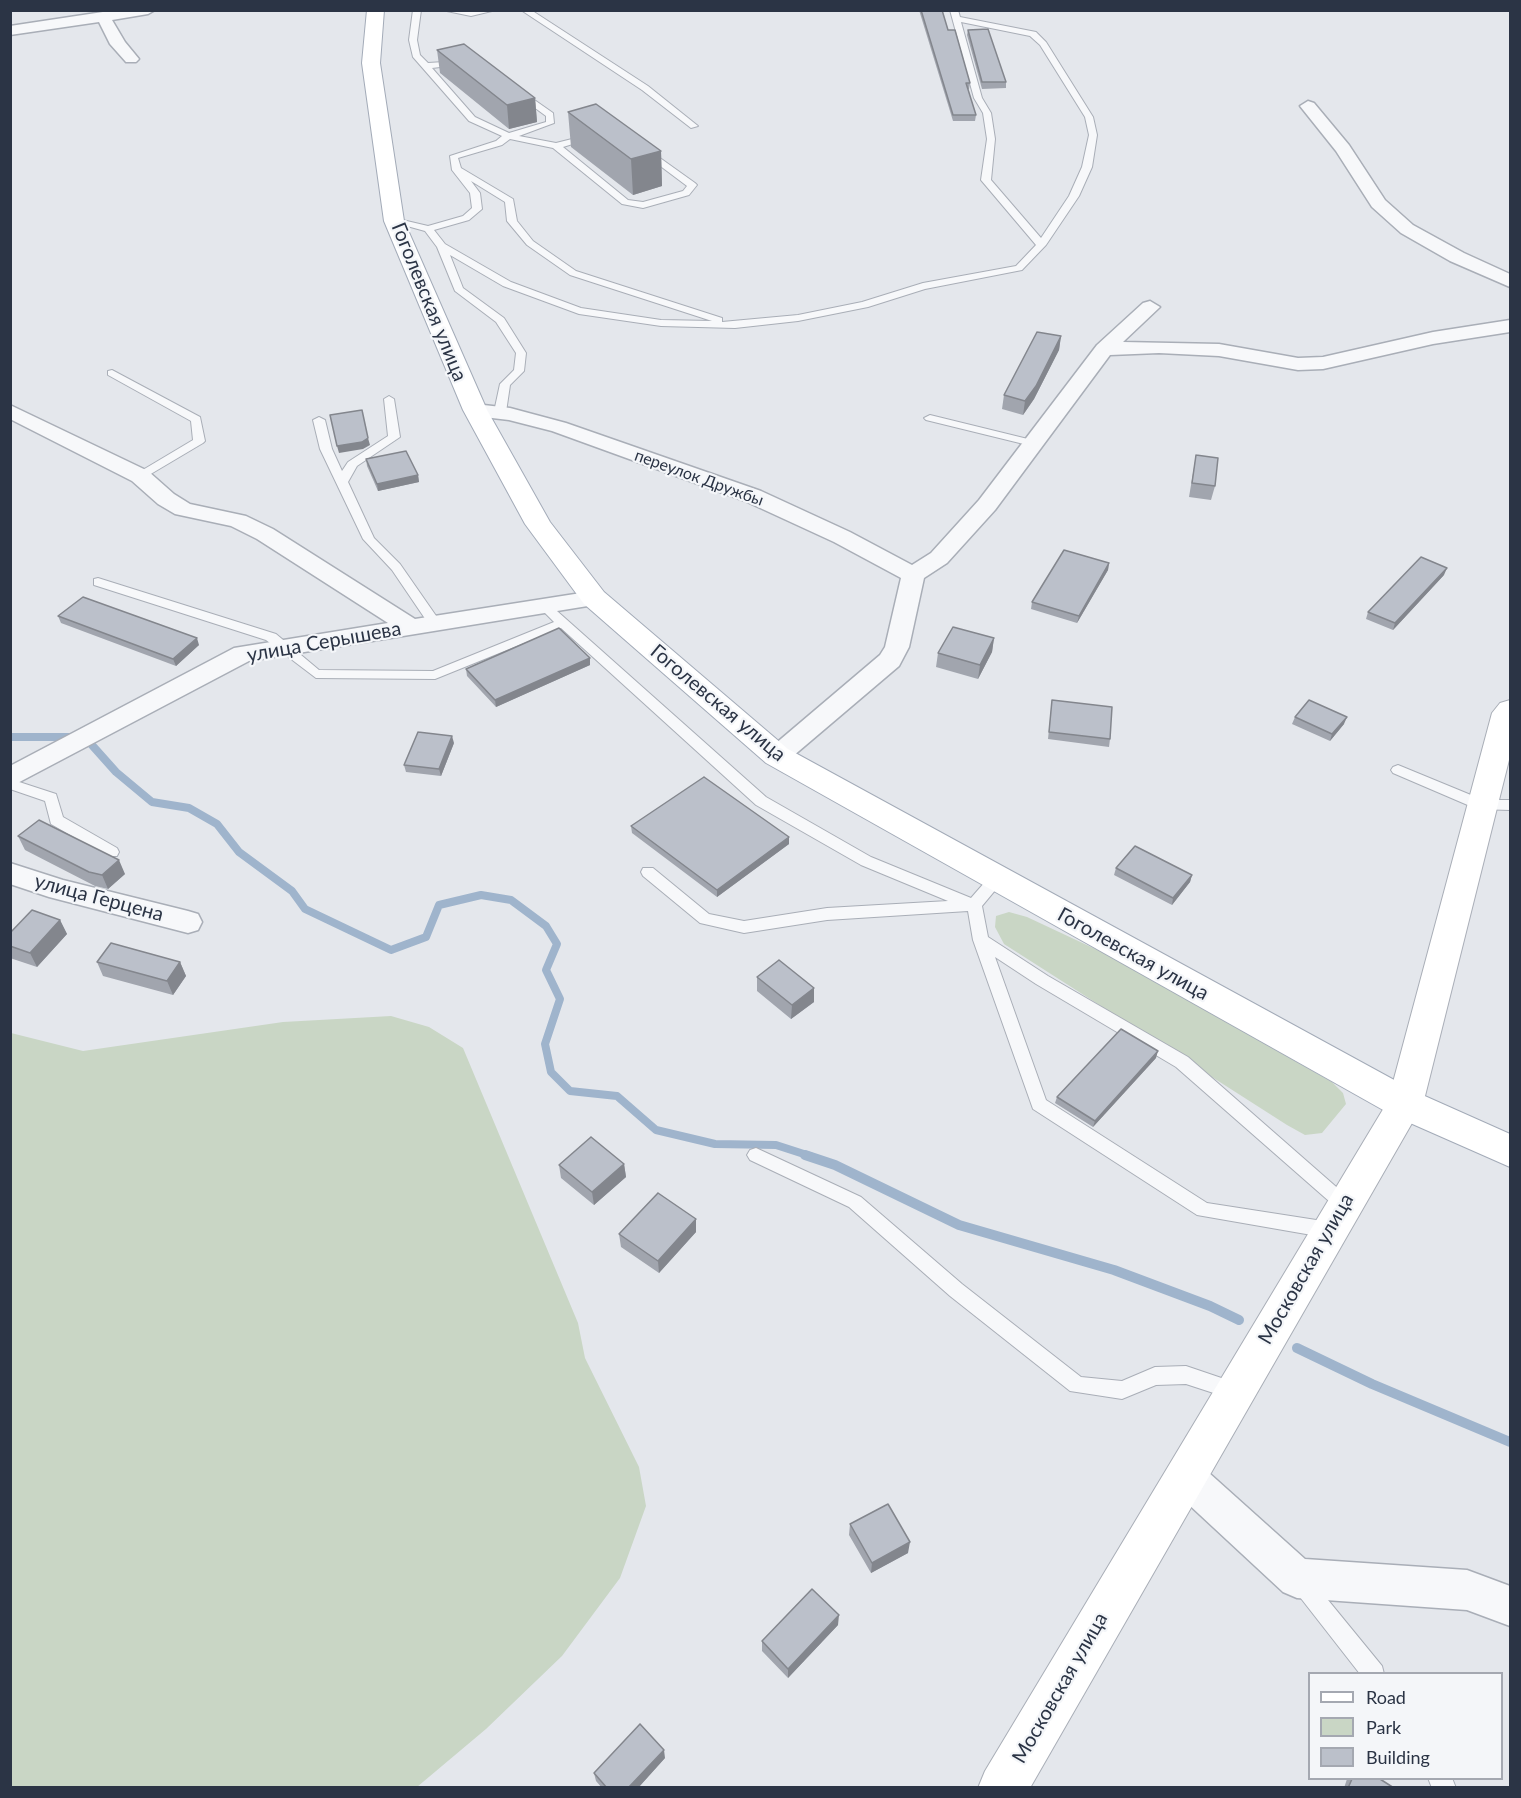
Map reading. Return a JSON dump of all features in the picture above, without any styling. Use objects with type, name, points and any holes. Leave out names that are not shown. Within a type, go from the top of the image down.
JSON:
[{"type":"main road","name":"Гоголевская улица","points":[[376,10],[371,63],[394,221],[487,411],[538,524],[594,598],[777,756],[1405,1104],[1510,1151]]},
{"type":"main road","name":"Московская улица","points":[[1002,1788],[1336,1217],[1405,1104],[1496,805],[1507,713],[1510,710]]},
{"type":"street","points":[[10,31],[148,10]]},
{"type":"street","points":[[104,18],[118,44],[131,59]]},
{"type":"street","points":[[1308,106],[1343,149],[1378,203],[1407,229],[1457,257],[1510,281]]},
{"type":"street","points":[[777,756],[890,660],[897,647],[913,575],[939,558],[987,506],[1104,349],[1150,307]]},
{"type":"street","points":[[1104,349],[1160,347],[1219,350],[1298,364],[1315,363],[1433,338],[1510,326]]},
{"type":"street","points":[[10,411],[140,476],[166,499],[183,509],[238,520],[423,625]]},
{"type":"street","name":"переулок Дружбы","points":[[487,411],[559,427],[753,496],[842,537],[913,575]]},
{"type":"street","name":"улица Серышева","points":[[10,778],[243,654],[423,625],[553,615],[594,598]]},
{"type":"street","name":"улица Герцена","points":[[10,873],[59,891],[188,922]]},
{"type":"street","points":[[1185,1476],[1297,1578],[1467,1590],[1510,1606]]},
{"type":"lane","points":[[417,10],[413,40],[416,55],[472,119],[508,136],[556,146],[626,202],[643,205],[686,193],[692,185],[640,147]]},
{"type":"lane","points":[[446,10],[471,14],[492,10]]},
{"type":"lane","points":[[525,10],[645,88],[694,126]]},
{"type":"lane","points":[[442,246],[507,284],[579,311],[661,323],[735,326],[853,307],[923,286],[1019,268],[1041,245],[1074,196],[1086,167],[1093,135],[1089,117],[1043,44],[1033,34],[954,14]]},
{"type":"lane","points":[[954,14],[978,98],[987,113],[991,139],[986,180],[1041,245]]},
{"type":"lane","points":[[424,66],[465,63]]},
{"type":"lane","points":[[394,221],[428,229],[466,218],[477,209],[475,193],[454,164],[454,156],[499,143],[508,136],[550,123],[552,119],[515,90]]},
{"type":"lane","points":[[556,146],[598,134]]},
{"type":"lane","points":[[458,170],[510,201],[512,221],[530,243],[573,273],[735,326]]},
{"type":"lane","points":[[428,229],[442,246],[459,289],[500,320],[521,353],[519,371],[505,384],[487,411]]},
{"type":"lane","points":[[112,373],[196,419],[199,441],[140,476]]},
{"type":"lane","points":[[342,482],[352,464],[394,437],[389,399]]},
{"type":"lane","points":[[930,418],[1032,443]]},
{"type":"lane","points":[[320,420],[326,449],[369,539],[396,567],[423,625]]},
{"type":"lane","points":[[98,582],[271,637],[316,674],[435,675],[553,615],[761,801],[866,861],[974,905]]},
{"type":"lane","points":[[1398,770],[1496,805]]},
{"type":"lane","points":[[10,784],[51,798],[56,820],[111,852]]},
{"type":"lane","points":[[648,872],[705,919],[744,927],[826,914],[974,905],[997,878]]},
{"type":"lane","points":[[974,905],[981,940],[1039,1104],[1203,1210],[1336,1217]]},
{"type":"lane","points":[[981,940],[1042,980],[1182,1062],[1336,1217]]},
{"type":"lane","points":[[756,1155],[855,1202],[956,1290],[1077,1385],[1122,1390],[1155,1376],[1186,1375],[1234,1391]]},
{"type":"lane","points":[[1297,1578],[1372,1672]]},
{"type":"green space","points":[[1009,912],[1027,917],[1121,961],[1332,1082],[1343,1093],[1346,1104],[1322,1133],[1305,1135],[1287,1125],[1004,944],[995,927],[996,916]]},
{"type":"green space","points":[[391,1016],[429,1027],[463,1048],[578,1323],[585,1358],[639,1467],[646,1506],[620,1578],[562,1656],[486,1729],[417,1787],[11,1787],[11,1033],[83,1051],[283,1022]]},
{"type":"building","points":[[921,10],[942,10],[948,30],[955,30],[970,83],[966,83],[976,115],[953,115]]},
{"type":"building","points":[[988,29],[1006,82],[982,82],[968,30]]},
{"type":"building","points":[[464,44],[535,98],[507,105],[437,50]]},
{"type":"building","points":[[596,104],[661,151],[631,159],[568,112]]},
{"type":"building","points":[[1037,332],[1061,336],[1036,386],[1025,401],[1004,395]]},
{"type":"building","points":[[362,410],[368,438],[362,442],[337,446],[330,415]]},
{"type":"building","points":[[406,451],[418,475],[377,484],[366,459]]},
{"type":"building","points":[[1196,455],[1218,458],[1215,486],[1192,483]]},
{"type":"building","points":[[1064,550],[1109,563],[1079,616],[1032,602]]},
{"type":"building","points":[[1421,557],[1447,568],[1395,623],[1368,612]]},
{"type":"building","points":[[83,597],[197,638],[173,659],[58,616]]},
{"type":"building","points":[[953,627],[994,638],[980,665],[938,653]]},
{"type":"building","points":[[559,628],[590,658],[495,700],[466,669]]},
{"type":"building","points":[[1052,700],[1112,707],[1110,739],[1049,732]]},
{"type":"building","points":[[1309,700],[1347,717],[1332,734],[1295,717]]},
{"type":"building","points":[[418,732],[452,736],[439,769],[404,765]]},
{"type":"building","points":[[704,777],[789,837],[717,890],[631,826]]},
{"type":"building","points":[[39,820],[119,860],[102,875],[89,872],[18,836]]},
{"type":"building","points":[[1135,846],[1192,875],[1173,898],[1116,868]]},
{"type":"building","points":[[32,910],[60,920],[30,953],[10,946],[10,933]]},
{"type":"building","points":[[111,943],[180,962],[167,981],[97,962]]},
{"type":"building","points":[[779,960],[814,988],[792,1005],[757,977]]},
{"type":"building","points":[[1121,1029],[1158,1051],[1095,1121],[1057,1097]]},
{"type":"building","points":[[591,1137],[624,1164],[592,1192],[559,1165]]},
{"type":"building","points":[[658,1193],[696,1219],[658,1261],[619,1234]]},
{"type":"building","points":[[888,1504],[910,1542],[872,1563],[850,1524]]},
{"type":"building","points":[[812,1589],[839,1615],[788,1669],[762,1641]]},
{"type":"building","points":[[640,1724],[664,1750],[628,1788],[607,1788],[594,1773]]},
{"type":"building","points":[[1352,1780],[1382,1780],[1394,1788],[1348,1788]]},
{"type":"waterway","points":[[10,737],[71,737]]},
{"type":"waterway","points":[[91,744],[116,772],[152,802],[189,808],[217,824],[239,852],[292,891],[305,909],[391,950],[426,937],[439,905],[481,895],[511,900],[546,926],[557,944],[546,970],[560,999],[545,1044],[551,1072],[570,1091],[617,1096],[656,1130],[715,1144],[776,1145],[810,1156]]},
{"type":"waterway","points":[[805,1155],[835,1165],[959,1225],[1114,1270],[1210,1306],[1239,1320]]},
{"type":"waterway","points":[[1297,1348],[1372,1384],[1510,1442]]}]
